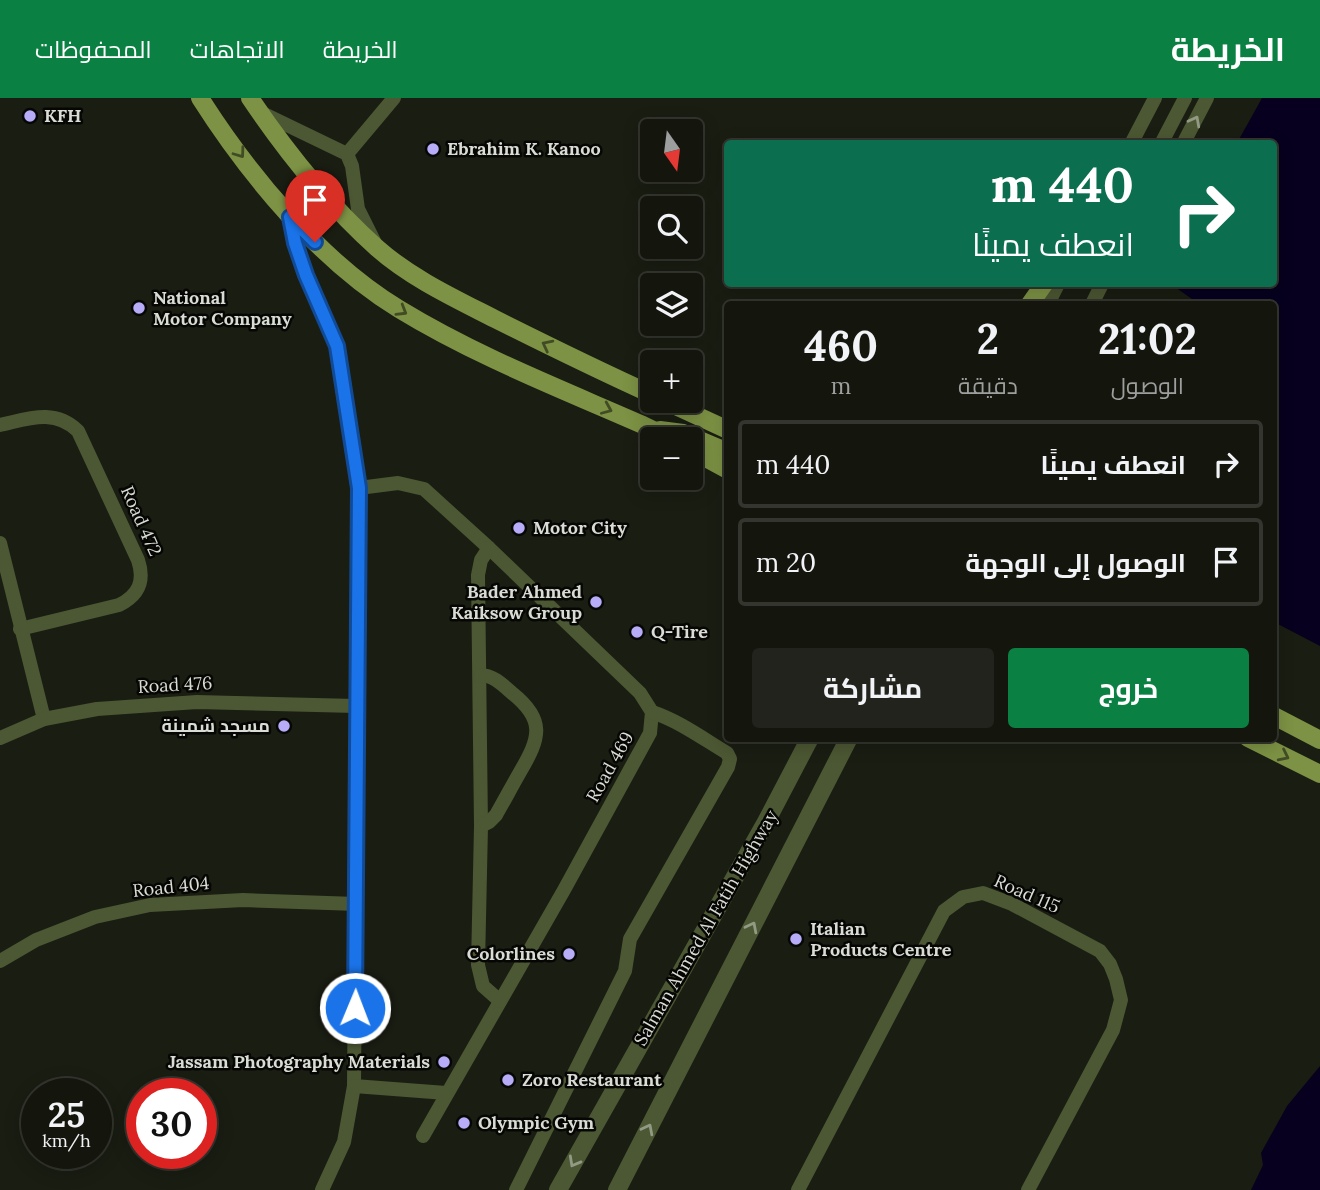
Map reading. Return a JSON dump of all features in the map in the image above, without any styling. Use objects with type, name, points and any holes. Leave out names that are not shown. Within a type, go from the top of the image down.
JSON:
[{"type":"main road","points":[[200,98],[268,192],[290,217],[315,242],[397,308],[466,348],[648,427]]},
{"type":"main road","points":[[255,105],[286,150],[320,191],[377,248],[412,274],[449,296],[640,389]]},
{"type":"main road","points":[[691,413],[724,428]]},
{"type":"main road","points":[[703,441],[724,450]]},
{"type":"main road","points":[[703,456],[724,468]]},
{"type":"main road","points":[[1277,718],[1320,740]]},
{"type":"main road","points":[[1256,742],[1320,774]]},
{"type":"street","points":[[348,155],[394,98]]},
{"type":"street","points":[[1133,140],[1155,98]]},
{"type":"street","points":[[1163,140],[1185,98]]},
{"type":"street","points":[[1185,140],[1207,98]]},
{"type":"street","points":[[255,105],[348,155],[354,172],[358,209],[377,248]]},
{"type":"street","points":[[290,217],[306,275],[337,346],[359,488],[354,1086],[344,1142],[322,1190]]},
{"type":"street","name":"Road 472","points":[[0,425],[43,415],[62,419],[78,431],[138,559],[142,573],[139,587],[131,599],[119,606],[20,629]]},
{"type":"street","points":[[359,488],[398,482],[424,489],[640,694],[652,712],[667,717],[727,753],[730,759],[728,767],[630,939],[625,971],[516,1190]]},
{"type":"street","points":[[0,542],[6,595],[20,629],[44,719]]},
{"type":"street","points":[[489,548],[481,560],[478,575],[481,826],[479,972],[483,986],[500,1001]]},
{"type":"street","points":[[480,675],[495,678],[526,705],[534,717],[537,731],[532,752],[496,815],[481,826]]},
{"type":"street","name":"Road 476","points":[[0,738],[44,719],[97,709],[197,702],[356,706]]},
{"type":"street","name":"Road 469","points":[[423,1136],[650,733],[653,724],[652,712]]},
{"type":"street","name":"Salman Ahmed Al Fatih Highway","points":[[558,1190],[766,822],[808,742]]},
{"type":"street","name":"Salman Ahmed Al Fatih Highway","points":[[617,1190],[847,742]]},
{"type":"street","name":"Road 115","points":[[798,1190],[944,911],[963,897],[983,893],[1012,904],[1100,951],[1110,964],[1121,1000],[1113,1030],[1028,1190]]},
{"type":"street","name":"Road 404","points":[[0,961],[36,940],[95,917],[150,905],[243,900],[357,904]]},
{"type":"street","points":[[354,1086],[446,1093]]},
{"type":"shaded area","points":[[1262,98],[1320,98],[1320,646],[1277,624],[1277,301],[1195,301],[1175,287],[1277,287],[1277,140],[1239,140]]},
{"type":"shaded area","points":[[1320,1066],[1320,1190],[1251,1190],[1263,1165],[1261,1153],[1287,1106]]},
{"type":"place","name":"KFH","points":[[30,116]]},
{"type":"place","name":"Ebrahim K. Kanoo","points":[[433,149]]},
{"type":"place","name":"National Motor Company","points":[[139,308]]},
{"type":"place","name":"Motor City","points":[[519,528]]},
{"type":"place","name":"Bader Ahmed Kaiksow Group","points":[[596,602]]},
{"type":"place","name":"Q-Tire","points":[[637,632]]},
{"type":"place","name":"مسجد شمينة","points":[[284,726]]},
{"type":"place","name":"Italian Products Centre","points":[[796,939]]},
{"type":"place","name":"Colorlines","points":[[569,954]]},
{"type":"place","name":"Jassam Photography Materials","points":[[444,1062]]},
{"type":"place","name":"Zoro Restaurant","points":[[508,1080]]},
{"type":"place","name":"Olympic Gym","points":[[464,1123]]},
{"type":"route","points":[[315,242],[290,217],[306,275],[337,346],[359,488],[355,1008]]}]
